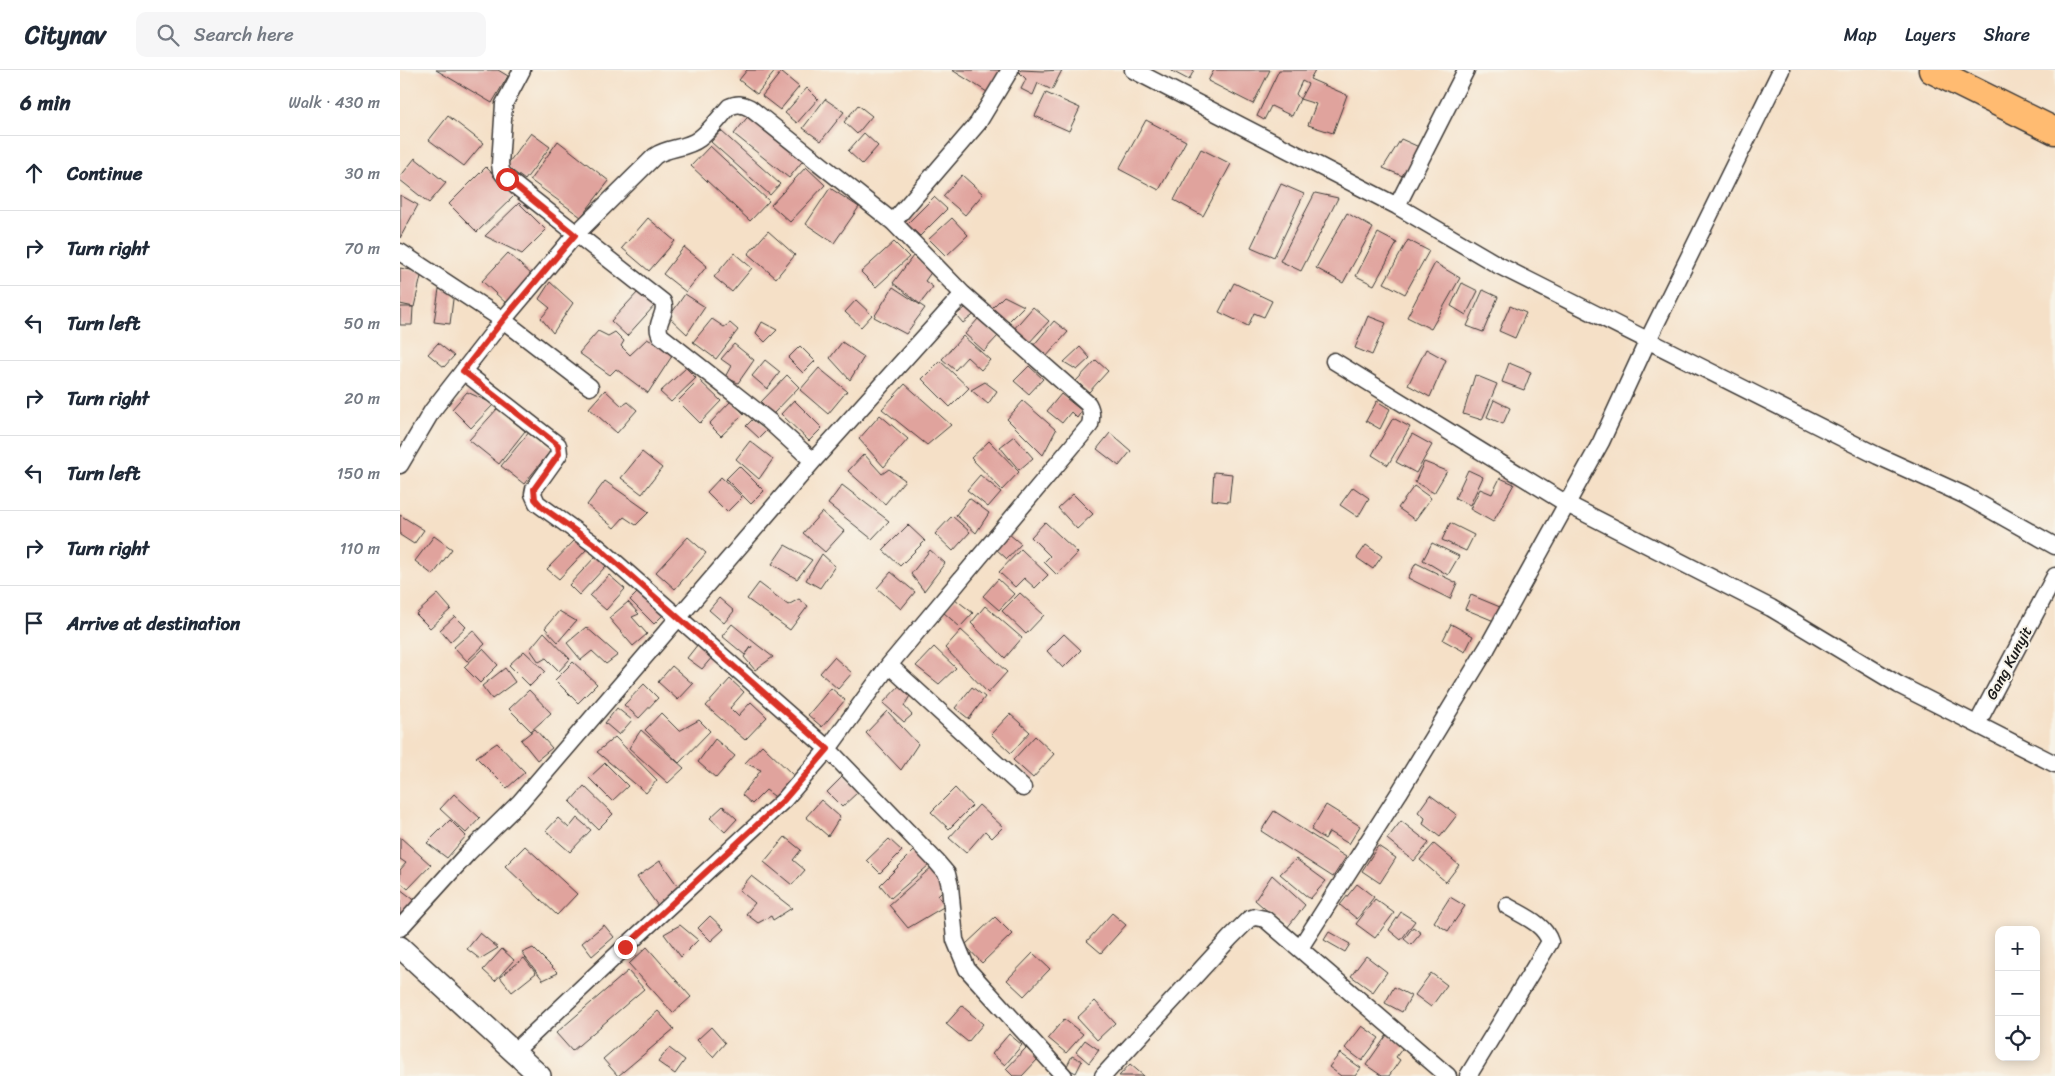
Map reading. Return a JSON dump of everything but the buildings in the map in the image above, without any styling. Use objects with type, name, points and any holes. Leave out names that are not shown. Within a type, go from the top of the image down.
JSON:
[{"type":"main road","points":[[1932,70],[2055,131]]},
{"type":"street","points":[[522,70],[504,104],[501,171],[507,179],[575,235],[663,302],[665,309],[658,325],[661,336],[769,421],[813,461]]},
{"type":"street","points":[[893,222],[978,123],[1010,70]]},
{"type":"street","points":[[1133,70],[1397,206],[1498,265],[1878,456],[1964,495],[2055,546]]},
{"type":"street","points":[[1397,206],[1466,70]]},
{"type":"street","points":[[1300,948],[1399,793],[1487,648],[1601,442],[1648,340],[1781,70]]},
{"type":"street","points":[[400,465],[432,411],[503,320],[575,235],[655,156],[667,149],[684,146],[699,139],[729,107],[735,104],[750,108],[893,222],[963,294],[1088,404],[1092,417],[1090,425],[889,666],[828,749],[784,800],[514,1052]]},
{"type":"street","points":[[400,252],[503,320],[590,387]]},
{"type":"street","points":[[400,928],[468,853],[520,802],[813,461],[963,294]]},
{"type":"street","points":[[1334,361],[1567,504],[1770,608],[1899,685],[2055,764]]},
{"type":"street","points":[[463,371],[558,445],[559,454],[534,489],[533,494],[537,503],[598,547],[828,749],[936,861],[947,874],[952,897],[955,940],[968,969],[1064,1076]]},
{"type":"street","name":"Gang Kunyit","points":[[1977,724],[2055,576]]},
{"type":"street","points":[[889,666],[1023,788]]},
{"type":"street","points":[[1474,1074],[1550,942],[1548,934],[1541,926],[1507,906]]},
{"type":"street","points":[[1102,1076],[1249,919],[1255,917],[1265,919],[1448,1076]]},
{"type":"street","points":[[400,947],[540,1076]]},
{"type":"route","points":[[507,179],[575,235],[503,320],[463,371],[558,445],[559,454],[534,489],[533,494],[537,503],[598,547],[828,749],[784,800],[729,853],[625,947]]}]
